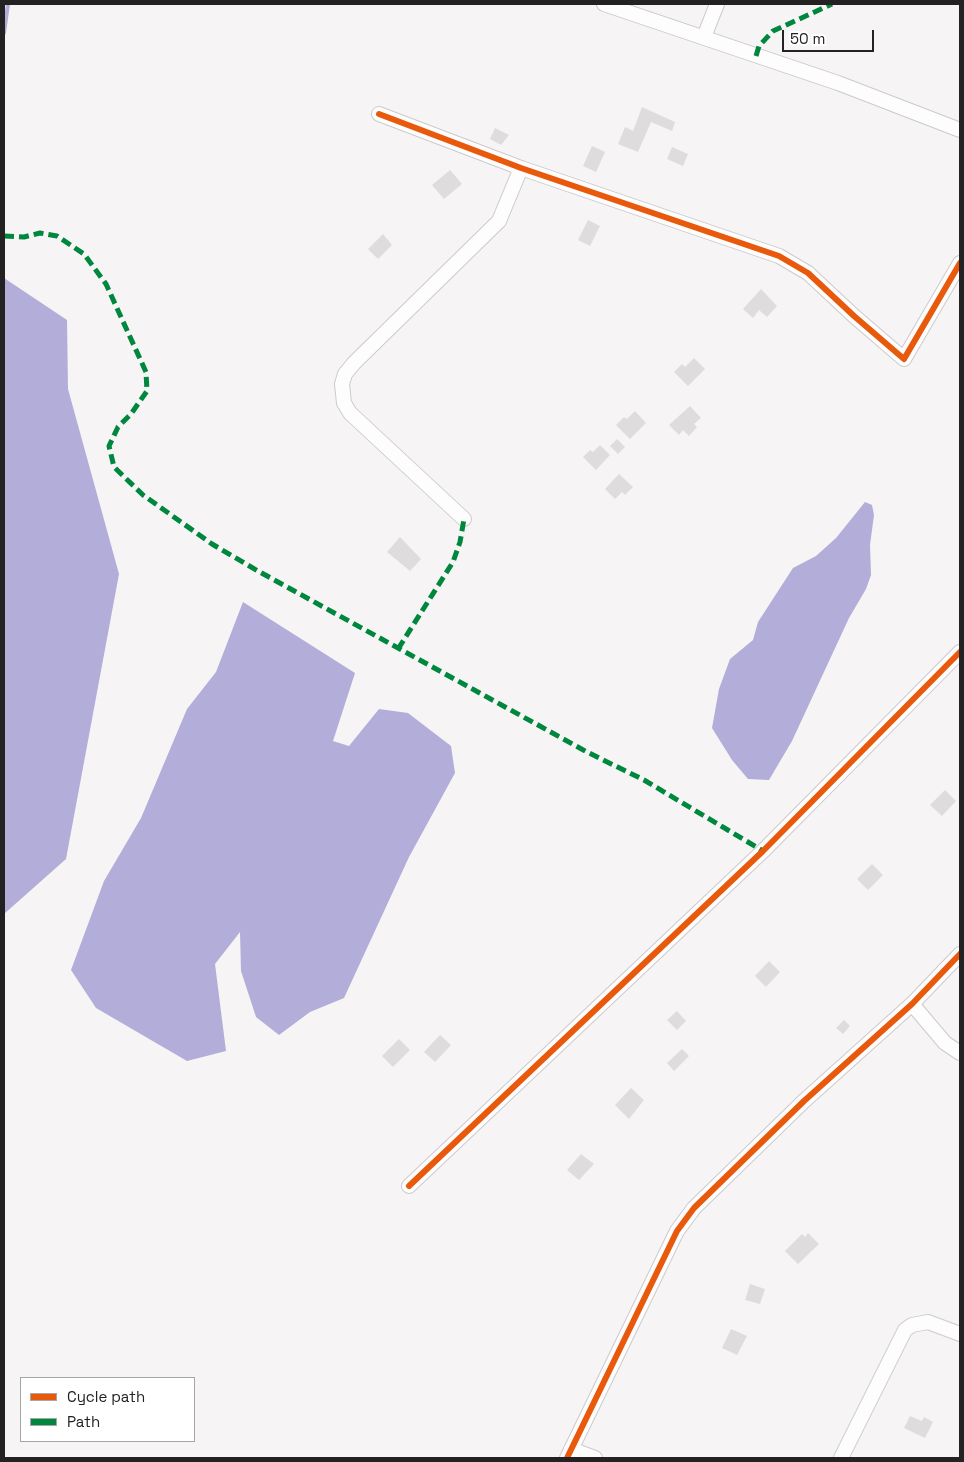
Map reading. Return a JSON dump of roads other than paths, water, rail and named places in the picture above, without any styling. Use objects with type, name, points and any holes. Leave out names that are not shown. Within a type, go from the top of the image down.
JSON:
[{"type":"street","points":[[604,4],[838,83],[960,130]]},
{"type":"street","points":[[704,37],[717,4]]},
{"type":"street","points":[[379,114],[521,168],[698,227],[795,264],[808,273],[904,359],[960,263]]},
{"type":"street","points":[[464,519],[350,413],[344,403],[342,384],[345,374],[354,363],[499,221],[521,168]]},
{"type":"street","points":[[409,1186],[763,850],[960,652]]},
{"type":"street","points":[[595,1458],[569,1453],[677,1231],[694,1208],[804,1101],[912,1004],[960,954]]},
{"type":"street","points":[[912,1004],[946,1043],[960,1053]]},
{"type":"street","points":[[841,1458],[905,1330],[920,1322],[928,1322],[960,1334]]},
{"type":"waterway","points":[[4,33],[8,4]]}]
